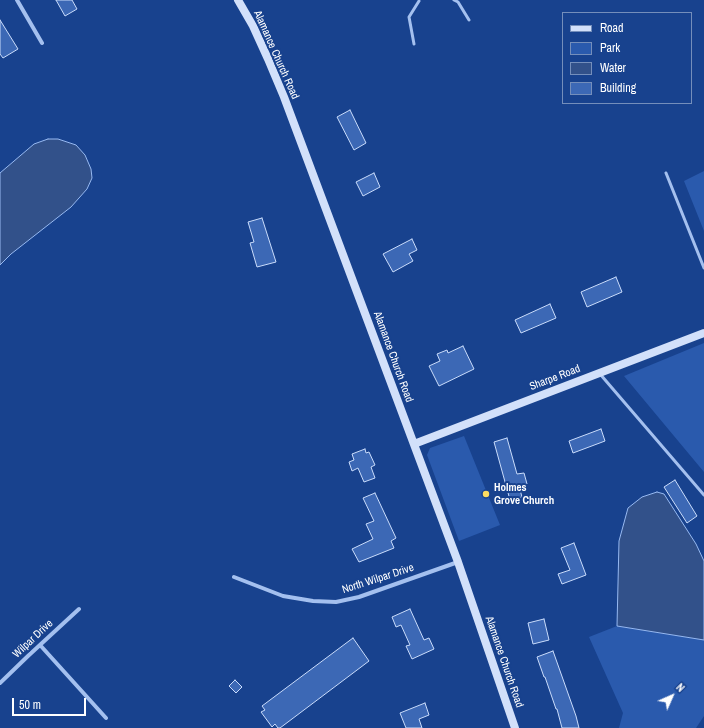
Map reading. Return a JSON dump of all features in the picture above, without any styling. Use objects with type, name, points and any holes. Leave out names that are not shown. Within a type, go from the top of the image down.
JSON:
[{"type":"main road","name":"Alamance Church Road","points":[[238,0],[256,32],[281,91],[458,562],[515,728]]},
{"type":"main road","name":"Sharpe Road","points":[[414,444],[704,333]]},
{"type":"street","points":[[17,0],[42,43]]},
{"type":"street","name":"North Wilpar Drive","points":[[234,578],[283,596],[313,601],[336,602],[359,597],[458,562]]},
{"type":"street","name":"Wilpar Drive","points":[[0,683],[80,609]]},
{"type":"street","points":[[40,645],[106,718]]},
{"type":"lane","points":[[454,0],[458,2],[469,20]]},
{"type":"lane","points":[[414,44],[409,17],[419,1]]},
{"type":"lane","points":[[666,173],[704,268]]},
{"type":"lane","points":[[599,373],[704,495]]},
{"type":"green space","points":[[704,171],[704,231],[684,181]]},
{"type":"green space","points":[[704,343],[704,472],[624,376]]},
{"type":"green space","points":[[464,436],[500,525],[459,541],[427,455],[430,448]]},
{"type":"green space","points":[[617,626],[704,640],[704,716],[696,728],[619,728],[623,713],[589,637]]},
{"type":"water","points":[[48,139],[58,139],[76,145],[85,155],[91,169],[92,178],[87,189],[71,207],[11,254],[0,265],[0,173],[34,144]]},
{"type":"water","points":[[657,492],[664,494],[696,544],[704,561],[704,640],[617,626],[619,541],[628,508],[642,497]]},
{"type":"building","points":[[56,0],[72,0],[77,9],[65,16]]},
{"type":"building","points":[[0,20],[18,49],[3,58],[0,54]]},
{"type":"building","points":[[350,110],[366,143],[354,150],[337,117]]},
{"type":"building","points":[[374,173],[380,187],[363,196],[356,182]]},
{"type":"building","points":[[262,218],[276,262],[257,267],[250,243],[254,242],[248,222]]},
{"type":"building","points":[[412,239],[417,250],[409,254],[413,261],[393,272],[383,254]]},
{"type":"building","points":[[616,277],[622,292],[587,307],[581,292]]},
{"type":"building","points":[[550,304],[556,318],[521,333],[515,320]]},
{"type":"building","points":[[463,346],[474,369],[439,386],[429,366],[440,361],[437,354],[447,350],[448,353]]},
{"type":"building","points":[[601,429],[605,441],[573,453],[569,441]]},
{"type":"building","points":[[507,438],[517,474],[524,473],[527,484],[519,486],[522,497],[510,500],[494,442]]},
{"type":"building","points":[[365,449],[366,453],[369,452],[375,465],[371,467],[375,478],[364,482],[358,468],[352,471],[349,462],[354,460],[352,454]]},
{"type":"building","points":[[675,480],[697,516],[687,523],[664,487]]},
{"type":"building","points":[[375,493],[396,538],[391,541],[394,548],[359,562],[352,549],[373,539],[366,524],[374,521],[363,498]]},
{"type":"building","points":[[574,543],[586,575],[562,584],[558,574],[570,570],[561,548]]},
{"type":"building","points":[[410,609],[424,640],[429,638],[434,649],[412,659],[406,646],[410,645],[401,625],[396,627],[392,617]]},
{"type":"building","points":[[544,619],[549,640],[533,644],[528,623]]},
{"type":"building","points":[[353,638],[369,661],[280,728],[278,728],[275,724],[272,727],[261,712],[265,710],[262,706]]},
{"type":"building","points":[[553,651],[579,728],[562,728],[557,709],[537,657]]},
{"type":"building","points":[[235,680],[242,687],[236,693],[229,686]]},
{"type":"building","points":[[425,703],[429,715],[419,719],[422,728],[406,728],[400,713]]},
{"type":"place","name":"Holmes Grove Church","points":[[486,494]]}]
